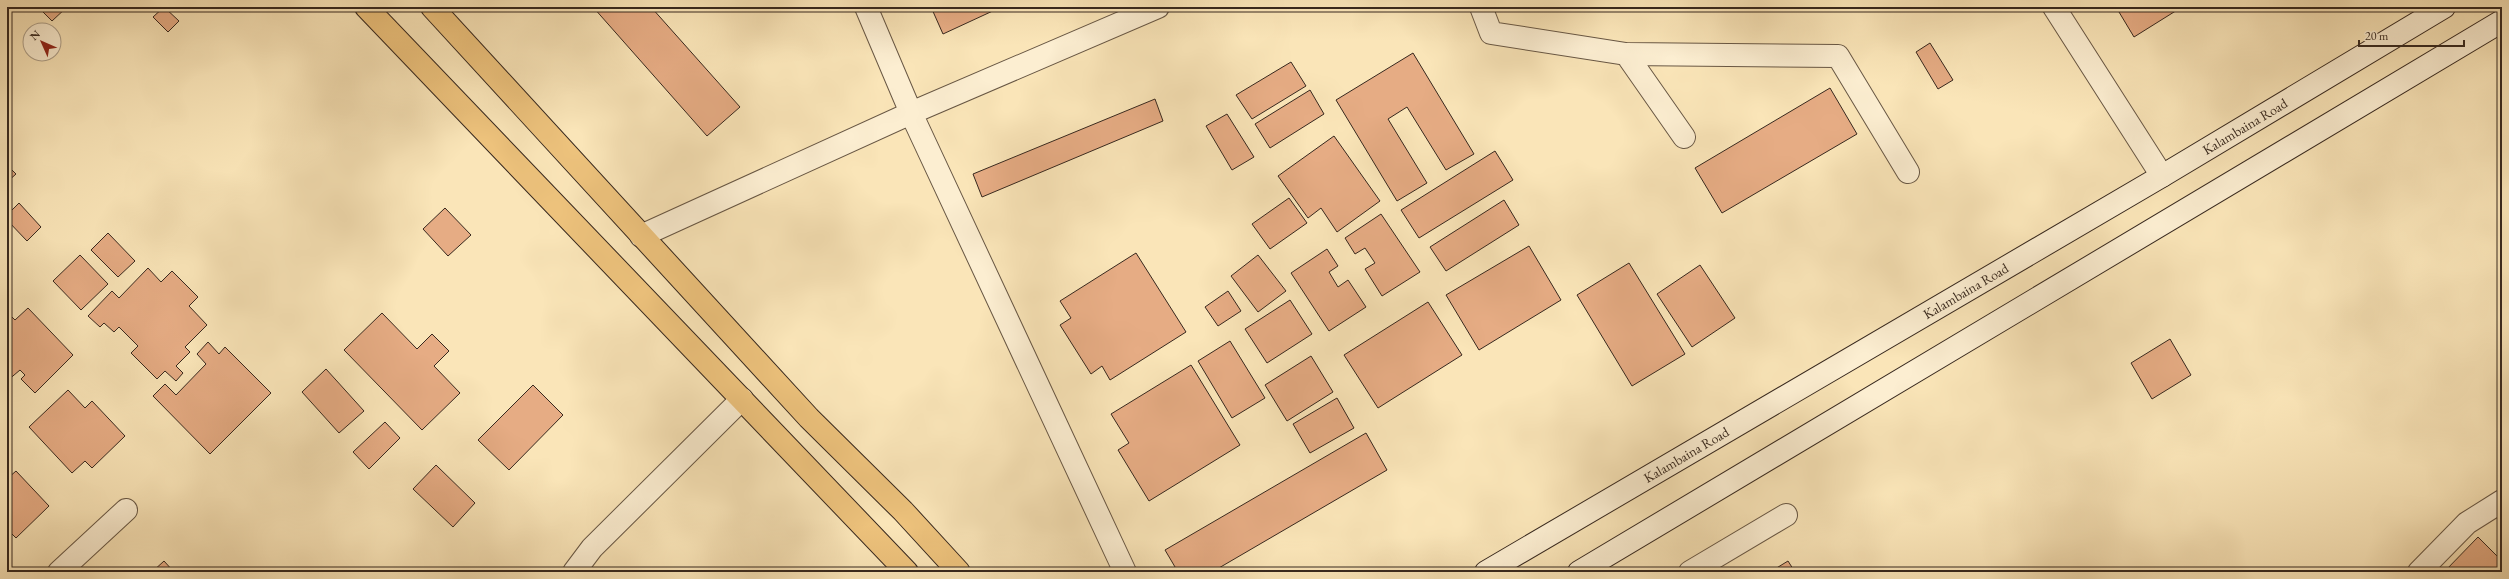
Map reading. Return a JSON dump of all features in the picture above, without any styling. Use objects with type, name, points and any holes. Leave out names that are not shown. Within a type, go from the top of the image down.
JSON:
[{"type":"main road","points":[[366,7],[907,572]]},
{"type":"main road","points":[[432,7],[808,418],[903,511],[959,572]]},
{"type":"street","points":[[866,7],[911,113],[1125,572]]},
{"type":"street","points":[[641,236],[911,113],[1158,7]]},
{"type":"street","points":[[1481,7],[1491,33],[1626,54],[1838,56],[1908,172]]},
{"type":"street","points":[[2054,7],[2162,176]]},
{"type":"street","name":"Kalambaina Road","points":[[1486,572],[2162,176],[2444,7]]},
{"type":"street","points":[[1579,572],[2502,21]]},
{"type":"street","points":[[1626,54],[1684,137]]},
{"type":"street","points":[[574,572],[592,548],[742,399]]},
{"type":"street","points":[[2419,572],[2467,523],[2502,501]]},
{"type":"street","points":[[59,572],[126,510]]},
{"type":"street","points":[[1690,572],[1786,516]]},
{"type":"building","points":[[38,7],[67,7],[52,21]]},
{"type":"building","points":[[164,7],[179,21],[168,32],[153,17]]},
{"type":"building","points":[[593,7],[651,7],[740,107],[707,136]]},
{"type":"building","points":[[931,7],[996,7],[997,9],[943,34]]},
{"type":"building","points":[[2116,7],[2182,7],[2134,37]]},
{"type":"building","points":[[1930,43],[1953,80],[1938,89],[1916,52]]},
{"type":"building","points":[[1413,53],[1474,154],[1446,170],[1407,107],[1388,119],[1427,183],[1397,201],[1336,100]]},
{"type":"building","points":[[1291,62],[1306,86],[1252,119],[1236,95]]},
{"type":"building","points":[[1830,88],[1857,134],[1722,213],[1695,168]]},
{"type":"building","points":[[1310,90],[1324,114],[1270,148],[1255,124]]},
{"type":"building","points":[[1155,99],[1163,121],[982,197],[973,174]]},
{"type":"building","points":[[1227,114],[1254,157],[1232,170],[1206,126]]},
{"type":"building","points":[[1334,136],[1380,201],[1337,232],[1321,208],[1308,218],[1278,176]]},
{"type":"building","points":[[1495,151],[1513,180],[1419,238],[1401,210]]},
{"type":"building","points":[[7,165],[16,174],[7,182]]},
{"type":"building","points":[[1289,198],[1307,223],[1270,249],[1252,224]]},
{"type":"building","points":[[1504,200],[1519,225],[1446,271],[1430,247]]},
{"type":"building","points":[[19,203],[41,227],[27,241],[7,220],[7,215]]},
{"type":"building","points":[[445,208],[471,235],[448,256],[423,229]]},
{"type":"building","points":[[1381,214],[1420,272],[1382,296],[1365,269],[1375,263],[1365,248],[1355,254],[1345,238]]},
{"type":"building","points":[[108,233],[135,261],[118,277],[91,250]]},
{"type":"building","points":[[1529,246],[1561,300],[1479,350],[1446,295]]},
{"type":"building","points":[[1327,249],[1338,266],[1329,272],[1338,287],[1348,280],[1366,307],[1329,331],[1291,273]]},
{"type":"building","points":[[1136,253],[1186,332],[1110,380],[1102,366],[1091,374],[1060,325],[1071,318],[1060,301]]},
{"type":"building","points":[[80,255],[108,284],[81,310],[53,281]]},
{"type":"building","points":[[1258,255],[1286,291],[1258,312],[1231,276]]},
{"type":"building","points":[[1629,263],[1685,354],[1632,386],[1577,295]]},
{"type":"building","points":[[1700,265],[1735,318],[1692,347],[1657,294]]},
{"type":"building","points":[[148,268],[161,282],[172,271],[198,297],[189,306],[207,325],[185,347],[190,352],[176,366],[183,373],[176,381],[165,371],[157,379],[131,353],[138,346],[119,327],[114,332],[104,323],[100,327],[88,316],[112,291],[119,298]]},
{"type":"building","points":[[1228,291],[1241,311],[1218,326],[1205,307]]},
{"type":"building","points":[[1290,300],[1312,334],[1267,363],[1245,329]]},
{"type":"building","points":[[1428,302],[1462,355],[1378,408],[1344,355]]},
{"type":"building","points":[[28,308],[73,355],[35,393],[21,379],[25,375],[20,370],[7,381],[7,312],[15,320]]},
{"type":"building","points":[[382,313],[417,349],[432,334],[449,351],[434,366],[460,393],[422,430],[344,350]]},
{"type":"building","points":[[2170,339],[2191,375],[2152,399],[2131,363]]},
{"type":"building","points":[[1230,341],[1265,398],[1232,418],[1198,361]]},
{"type":"building","points":[[208,342],[219,354],[225,347],[271,393],[210,454],[153,396],[165,384],[176,395],[206,364],[197,354]]},
{"type":"building","points":[[1311,356],[1333,392],[1287,421],[1265,385]]},
{"type":"building","points":[[1191,365],[1240,445],[1149,501],[1118,450],[1129,443],[1111,414]]},
{"type":"building","points":[[326,369],[364,411],[339,433],[302,392]]},
{"type":"building","points":[[533,385],[563,415],[509,470],[478,440]]},
{"type":"building","points":[[68,390],[85,408],[92,401],[125,436],[92,468],[85,461],[72,473],[29,427]]},
{"type":"building","points":[[1337,398],[1354,428],[1310,453],[1293,424]]},
{"type":"building","points":[[385,422],[400,438],[369,469],[353,452]]},
{"type":"building","points":[[1366,433],[1387,470],[1212,572],[1178,572],[1165,550]]},
{"type":"building","points":[[436,465],[475,503],[453,527],[413,489]]},
{"type":"building","points":[[16,471],[49,506],[16,538],[9,531],[7,532],[7,476],[8,478]]},
{"type":"building","points":[[2478,537],[2502,561],[2502,572],[2444,572]]},
{"type":"building","points":[[164,561],[174,572],[152,572]]},
{"type":"building","points":[[1788,561],[1795,572],[1770,572]]}]
